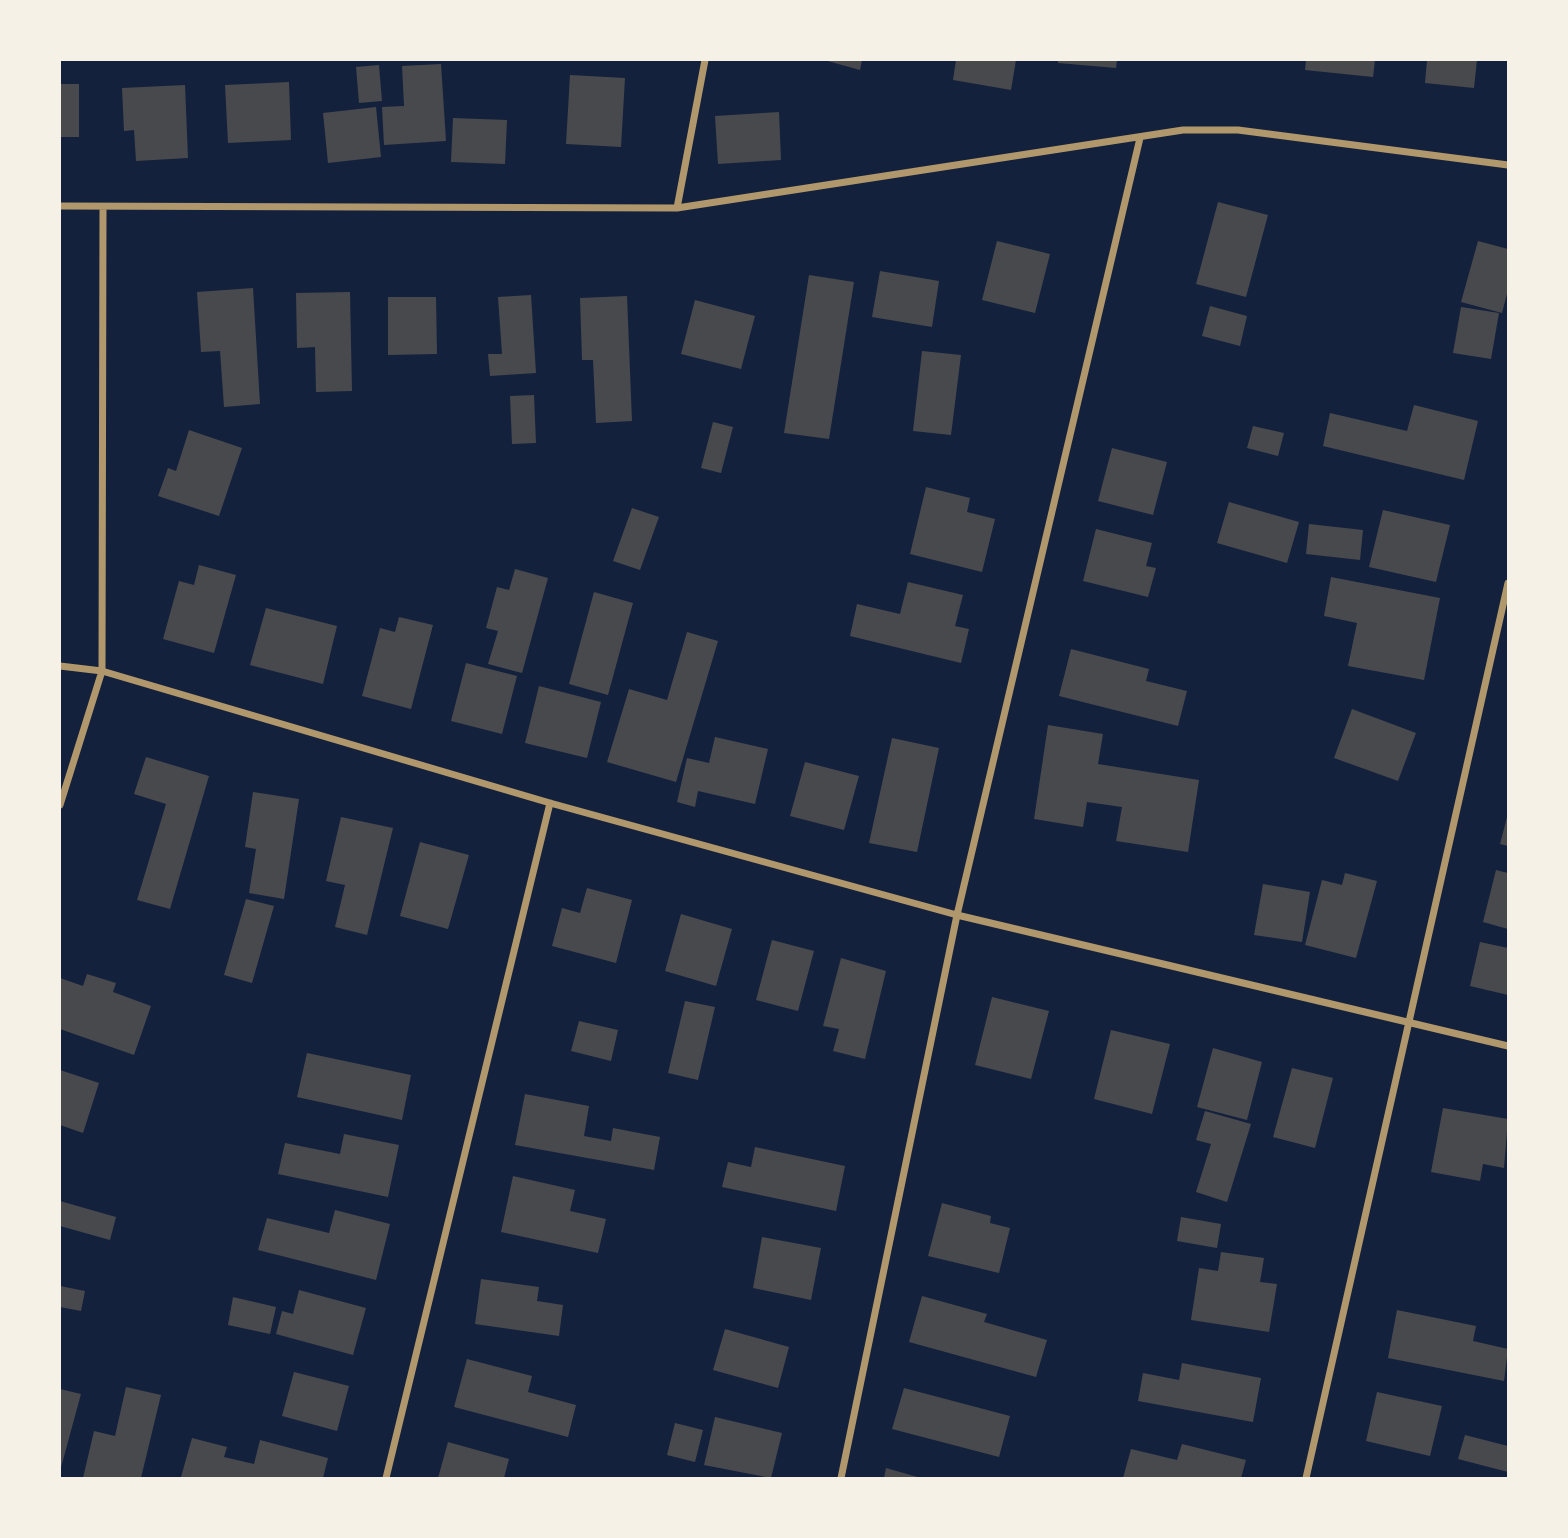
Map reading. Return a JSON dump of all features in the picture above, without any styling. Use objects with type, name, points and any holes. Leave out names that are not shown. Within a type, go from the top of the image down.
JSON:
[{"type":"street","points":[[677,208],[705,60]]},
{"type":"street","points":[[60,206],[677,208],[1183,130],[1238,130],[1508,165]]},
{"type":"street","points":[[841,1479],[957,915],[1140,138]]},
{"type":"street","points":[[60,805],[102,671],[103,208]]},
{"type":"street","points":[[1306,1479],[1406,1024],[1508,583]]},
{"type":"street","points":[[60,666],[102,671],[550,803],[957,915],[1406,1024],[1508,1046]]},
{"type":"street","points":[[386,1479],[550,803]]},
{"type":"building","points":[[824,60],[862,60],[860,70]]},
{"type":"building","points":[[956,60],[1016,60],[1011,90],[953,80]]},
{"type":"building","points":[[1058,60],[1117,60],[1116,68],[1058,63]]},
{"type":"building","points":[[1306,60],[1375,60],[1373,77],[1305,70]]},
{"type":"building","points":[[1427,60],[1477,60],[1474,88],[1425,83]]},
{"type":"building","points":[[441,64],[446,141],[384,145],[382,107],[404,106],[402,66]]},
{"type":"building","points":[[379,65],[382,101],[359,103],[356,67]]},
{"type":"building","points":[[570,75],[625,78],[621,147],[566,144]]},
{"type":"building","points":[[289,82],[291,140],[228,143],[225,85]]},
{"type":"building","points":[[60,84],[79,84],[79,137],[60,137]]},
{"type":"building","points":[[185,85],[188,158],[136,161],[134,130],[124,131],[122,88]]},
{"type":"building","points":[[376,107],[381,157],[328,163],[323,113]]},
{"type":"building","points":[[779,112],[781,160],[718,164],[715,116]]},
{"type":"building","points":[[453,118],[507,120],[505,164],[451,162]]},
{"type":"building","points":[[1218,202],[1268,215],[1246,297],[1196,284]]},
{"type":"building","points":[[997,241],[1050,254],[1035,313],[982,300]]},
{"type":"building","points":[[1478,241],[1508,249],[1508,290],[1502,313],[1461,302]]},
{"type":"building","points":[[880,271],[939,281],[932,327],[872,317]]},
{"type":"building","points":[[809,275],[854,282],[829,439],[784,433]]},
{"type":"building","points":[[253,288],[260,404],[224,407],[220,351],[201,352],[197,292]]},
{"type":"building","points":[[350,292],[352,391],[316,392],[315,347],[297,348],[296,293]]},
{"type":"building","points":[[531,295],[536,373],[490,376],[488,354],[502,354],[498,297]]},
{"type":"building","points":[[627,296],[632,421],[596,423],[593,360],[582,360],[580,298]]},
{"type":"building","points":[[388,297],[436,297],[437,354],[388,355]]},
{"type":"building","points":[[695,300],[755,316],[741,369],[681,354]]},
{"type":"building","points":[[1210,306],[1247,316],[1240,346],[1202,336]]},
{"type":"building","points":[[1461,307],[1499,313],[1491,359],[1453,353]]},
{"type":"building","points":[[922,351],[961,355],[951,435],[913,431]]},
{"type":"building","points":[[534,395],[536,443],[512,444],[510,396]]},
{"type":"building","points":[[1414,405],[1478,421],[1464,480],[1323,446],[1330,413],[1407,431]]},
{"type":"building","points":[[713,422],[733,427],[721,473],[701,468]]},
{"type":"building","points":[[1253,426],[1284,433],[1278,456],[1247,448]]},
{"type":"building","points":[[189,430],[242,448],[219,516],[158,496],[168,468],[176,471]]},
{"type":"building","points":[[1112,448],[1167,462],[1153,515],[1098,501]]},
{"type":"building","points":[[926,487],[970,498],[967,512],[995,519],[982,572],[910,554]]},
{"type":"building","points":[[1229,502],[1299,522],[1287,563],[1217,543]]},
{"type":"building","points":[[632,508],[659,517],[640,570],[613,561]]},
{"type":"building","points":[[1383,510],[1450,525],[1436,582],[1369,567]]},
{"type":"building","points":[[1309,524],[1363,530],[1360,560],[1306,554]]},
{"type":"building","points":[[1096,529],[1152,543],[1146,566],[1156,568],[1148,597],[1083,581]]},
{"type":"building","points":[[199,565],[236,575],[214,653],[163,639],[179,581],[194,585]]},
{"type":"building","points":[[515,569],[548,578],[522,673],[488,664],[498,631],[486,628],[497,587],[509,590]]},
{"type":"building","points":[[1331,577],[1440,598],[1424,680],[1348,666],[1357,623],[1324,616]]},
{"type":"building","points":[[908,582],[963,595],[955,626],[969,629],[961,663],[850,636],[857,604],[900,614]]},
{"type":"building","points":[[594,592],[633,603],[608,695],[569,684]]},
{"type":"building","points":[[266,608],[337,626],[323,684],[250,665]]},
{"type":"building","points":[[399,617],[433,625],[411,709],[362,696],[380,628],[395,632]]},
{"type":"building","points":[[687,632],[718,641],[676,782],[607,762],[629,689],[667,700]]},
{"type":"building","points":[[1071,649],[1149,669],[1146,681],[1187,691],[1178,726],[1059,696]]},
{"type":"building","points":[[466,663],[517,676],[502,734],[451,721]]},
{"type":"building","points":[[539,686],[601,702],[587,758],[525,743]]},
{"type":"building","points":[[1352,709],[1416,733],[1398,781],[1334,758]]},
{"type":"building","points":[[1048,725],[1103,734],[1098,764],[1199,780],[1188,852],[1116,841],[1122,807],[1087,802],[1083,827],[1034,819]]},
{"type":"building","points":[[715,737],[768,749],[755,804],[698,791],[695,807],[677,802],[687,758],[709,763]]},
{"type":"building","points":[[892,738],[939,748],[917,852],[869,843]]},
{"type":"building","points":[[146,757],[209,776],[170,909],[137,900],[166,804],[134,794]]},
{"type":"building","points":[[805,762],[859,776],[844,830],[790,816]]},
{"type":"building","points":[[253,792],[299,799],[284,899],[249,893],[256,849],[245,847]]},
{"type":"building","points":[[1508,813],[1508,846],[1500,844]]},
{"type":"building","points":[[341,817],[393,828],[367,935],[335,927],[345,885],[326,881]]},
{"type":"building","points":[[420,842],[469,855],[448,929],[400,916]]},
{"type":"building","points":[[1496,870],[1508,873],[1508,929],[1483,922]]},
{"type":"building","points":[[1345,873],[1377,881],[1356,958],[1305,945],[1322,880],[1342,885]]},
{"type":"building","points":[[1263,884],[1310,892],[1302,942],[1254,935]]},
{"type":"building","points":[[587,888],[632,900],[616,963],[552,946],[562,908],[580,913]]},
{"type":"building","points":[[246,899],[274,906],[252,983],[224,975]]},
{"type":"building","points":[[681,914],[732,929],[716,986],[665,971]]},
{"type":"building","points":[[772,940],[814,951],[798,1011],[756,1000]]},
{"type":"building","points":[[1480,942],[1508,948],[1508,995],[1470,986]]},
{"type":"building","points":[[841,958],[886,971],[865,1059],[833,1051],[839,1029],[823,1026]]},
{"type":"building","points":[[87,974],[116,983],[113,992],[151,1006],[134,1055],[60,1029],[60,978],[83,986]]},
{"type":"building","points":[[992,997],[1049,1011],[1031,1079],[975,1065]]},
{"type":"building","points":[[685,1001],[715,1007],[698,1080],[668,1073]]},
{"type":"building","points":[[579,1021],[618,1030],[611,1061],[571,1051]]},
{"type":"building","points":[[1111,1030],[1170,1044],[1152,1114],[1094,1099]]},
{"type":"building","points":[[1213,1048],[1262,1062],[1247,1120],[1197,1107]]},
{"type":"building","points":[[307,1053],[411,1075],[402,1120],[297,1097]]},
{"type":"building","points":[[1292,1068],[1333,1078],[1315,1148],[1273,1137]]},
{"type":"building","points":[[60,1070],[99,1083],[83,1133],[60,1125]]},
{"type":"building","points":[[525,1094],[589,1106],[584,1136],[611,1141],[613,1128],[660,1137],[654,1170],[515,1145]]},
{"type":"building","points":[[1443,1108],[1508,1119],[1504,1168],[1483,1164],[1480,1181],[1431,1172]]},
{"type":"building","points":[[1205,1111],[1251,1124],[1227,1202],[1196,1192],[1211,1144],[1196,1140]]},
{"type":"building","points":[[344,1134],[399,1145],[388,1197],[278,1174],[285,1143],[340,1154]]},
{"type":"building","points":[[755,1147],[845,1166],[836,1211],[722,1187],[728,1162],[751,1167]]},
{"type":"building","points":[[513,1176],[575,1190],[570,1211],[606,1219],[598,1253],[501,1232]]},
{"type":"building","points":[[60,1201],[116,1217],[110,1240],[60,1226]]},
{"type":"building","points":[[942,1203],[991,1216],[990,1223],[1010,1228],[999,1273],[928,1256]]},
{"type":"building","points":[[335,1210],[390,1224],[376,1280],[258,1250],[267,1218],[329,1233]]},
{"type":"building","points":[[1181,1217],[1221,1224],[1217,1248],[1177,1241]]},
{"type":"building","points":[[762,1237],[821,1248],[811,1300],[753,1288]]},
{"type":"building","points":[[1221,1252],[1264,1258],[1260,1282],[1277,1284],[1269,1332],[1191,1320],[1199,1268],[1218,1271]]},
{"type":"building","points":[[481,1279],[539,1287],[537,1301],[563,1305],[559,1336],[475,1324]]},
{"type":"building","points":[[60,1286],[85,1291],[81,1311],[60,1307]]},
{"type":"building","points":[[299,1290],[366,1308],[353,1355],[276,1334],[282,1311],[293,1314]]},
{"type":"building","points":[[922,1296],[987,1314],[984,1322],[1047,1340],[1036,1377],[909,1342]]},
{"type":"building","points":[[233,1297],[276,1307],[270,1334],[228,1325]]},
{"type":"building","points":[[1397,1310],[1476,1326],[1473,1341],[1508,1349],[1504,1381],[1388,1358]]},
{"type":"building","points":[[725,1329],[789,1347],[778,1388],[713,1370]]},
{"type":"building","points":[[467,1359],[532,1376],[528,1392],[576,1405],[568,1437],[454,1407]]},
{"type":"building","points":[[1182,1363],[1261,1378],[1253,1422],[1138,1401],[1143,1373],[1179,1380]]},
{"type":"building","points":[[294,1372],[349,1386],[337,1431],[282,1416]]},
{"type":"building","points":[[126,1387],[161,1395],[141,1478],[83,1478],[94,1431],[115,1436]]},
{"type":"building","points":[[904,1388],[1010,1416],[999,1457],[892,1429]]},
{"type":"building","points":[[60,1389],[81,1394],[60,1471]]},
{"type":"building","points":[[1377,1392],[1442,1406],[1430,1456],[1366,1441]]},
{"type":"building","points":[[715,1417],[782,1433],[771,1478],[704,1465]]},
{"type":"building","points":[[675,1423],[703,1430],[695,1462],[667,1455]]},
{"type":"building","points":[[1465,1435],[1508,1446],[1508,1472],[1458,1459]]},
{"type":"building","points":[[192,1438],[227,1447],[224,1457],[254,1464],[260,1440],[328,1458],[323,1478],[181,1477]]},
{"type":"building","points":[[448,1442],[509,1459],[504,1478],[438,1478]]},
{"type":"building","points":[[1182,1444],[1246,1460],[1241,1478],[1123,1478],[1131,1449],[1177,1460]]},
{"type":"building","points":[[886,1468],[921,1478],[884,1478]]}]
